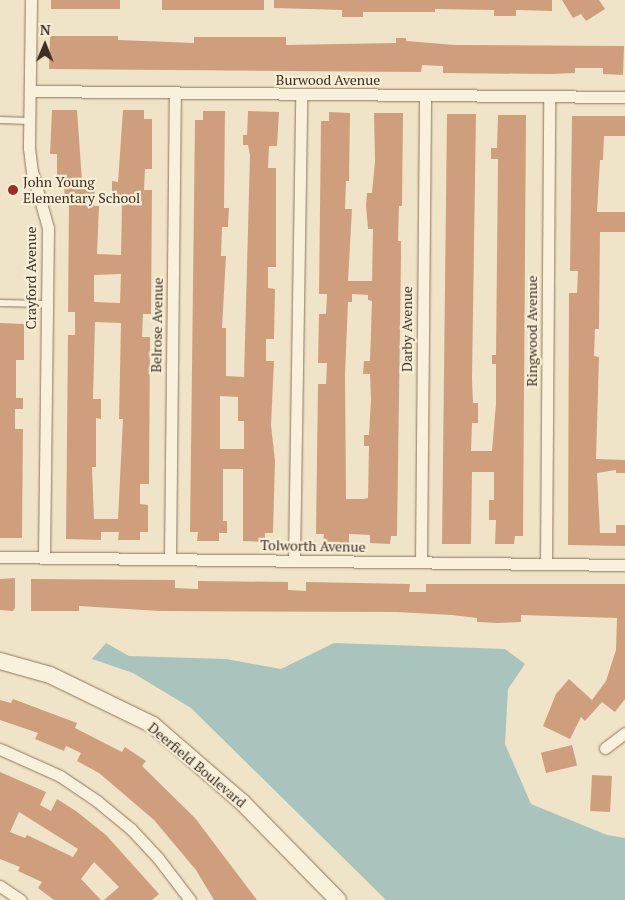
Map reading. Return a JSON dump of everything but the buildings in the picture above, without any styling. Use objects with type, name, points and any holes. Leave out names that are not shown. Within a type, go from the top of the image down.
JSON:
[{"type":"street","name":"Crayford Avenue","points":[[31,0],[30,121],[32,171],[48,228],[44,558]]},
{"type":"street","name":"Burwood Avenue","points":[[31,91],[549,98],[625,97]]},
{"type":"street","name":"Belrose Avenue","points":[[170,558],[175,92]]},
{"type":"street","points":[[294,560],[301,95]]},
{"type":"street","name":"Darby Avenue","points":[[421,562],[424,96]]},
{"type":"street","name":"Ringwood Avenue","points":[[546,564],[549,98]]},
{"type":"street","name":"Tolworth Avenue","points":[[0,557],[625,564]]},
{"type":"street","name":"Deerfield Boulevard","points":[[0,661],[50,675],[153,725],[242,802],[338,900]]},
{"type":"street","points":[[605,748],[625,732]]},
{"type":"street","points":[[0,748],[60,776],[97,801],[138,836],[190,900]]},
{"type":"street","points":[[0,886],[21,900]]},
{"type":"lane","points":[[0,120],[30,121]]},
{"type":"lane","points":[[0,303],[47,304]]},
{"type":"water","points":[[106,643],[129,656],[226,659],[281,669],[334,643],[505,649],[525,664],[508,689],[505,744],[531,804],[607,835],[625,838],[625,900],[386,900],[191,708],[133,673],[92,659]]},
{"type":"place","name":"John Young Elementary School","points":[[13,190]]}]
